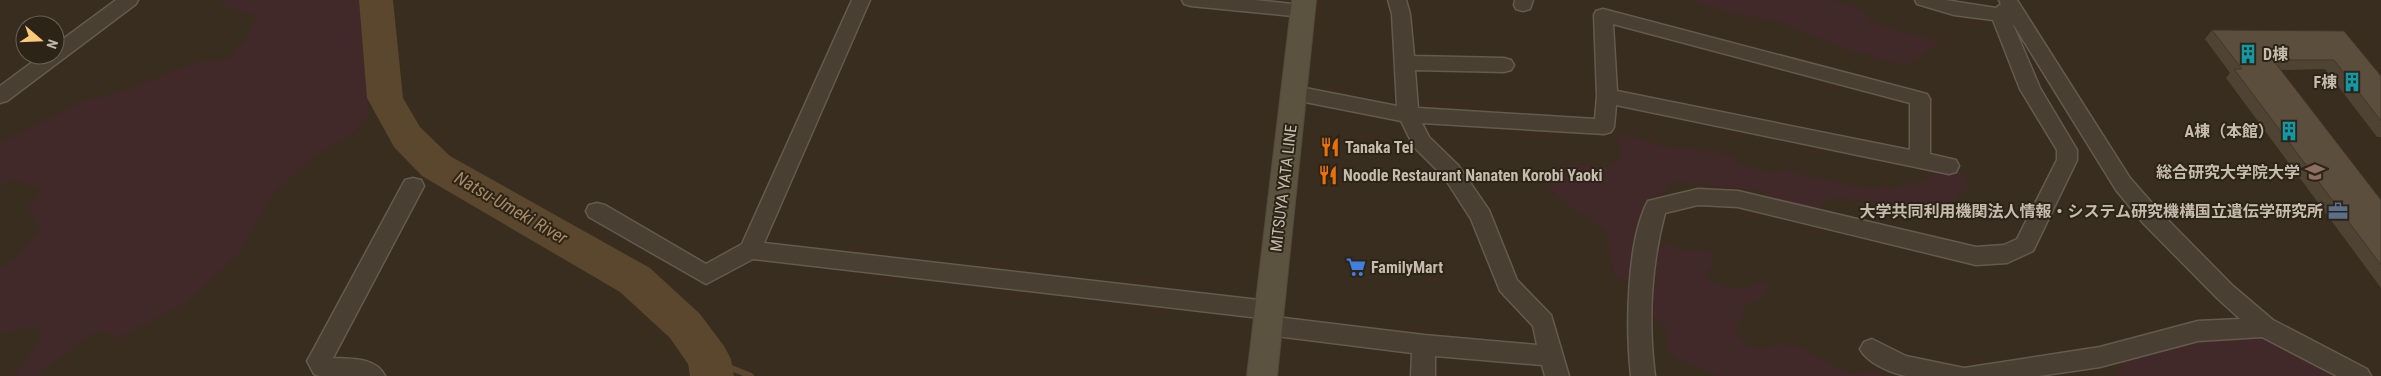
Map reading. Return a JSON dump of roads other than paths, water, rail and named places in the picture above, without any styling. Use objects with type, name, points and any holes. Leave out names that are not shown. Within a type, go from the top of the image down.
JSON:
[{"type":"main road","name":"MITSUYA YATA LINE","points":[[1262,376],[1295,93],[1303,5]]},
{"type":"street","points":[[0,96],[129,0]]},
{"type":"street","points":[[597,210],[706,275],[750,250],[861,0]]},
{"type":"street","points":[[1191,0],[1303,5]]},
{"type":"street","points":[[750,250],[1268,317],[1554,366],[1543,322],[1508,285],[1481,216],[1451,171],[1421,142],[1408,115],[1401,14],[1397,0]]},
{"type":"street","points":[[1924,0],[1954,9],[2006,7]]},
{"type":"street","points":[[2006,7],[2123,184],[2151,218],[2225,292],[2265,327],[2359,376]]},
{"type":"street","points":[[1643,376],[1641,363],[1641,293],[1656,207],[1698,196],[1738,199],[1976,256],[2006,254],[2025,245],[2067,160],[2068,150],[2030,90],[2006,7]]},
{"type":"street","points":[[1295,93],[1408,115],[1604,127],[1607,96],[1604,8],[1920,99],[1920,158]]},
{"type":"street","points":[[1403,63],[1504,65]]},
{"type":"street","points":[[1607,96],[1920,158],[1949,166]]},
{"type":"street","points":[[373,376],[362,370],[322,367],[319,361],[413,186]]},
{"type":"street","points":[[1971,376],[2100,357],[2198,331],[2265,327]]},
{"type":"street","points":[[1423,376],[1424,345]]},
{"type":"street","points":[[1872,349],[1901,366],[1957,376]]},
{"type":"waterway","name":"Natsu-Umeki River","points":[[376,0],[385,98],[407,137],[436,166],[635,280],[685,326],[709,359],[712,376]]},
{"type":"waterway","points":[[709,359],[751,376]]},
{"type":"place","name":"D棟","points":[[2248,54]]},
{"type":"place","name":"F棟","points":[[2352,82]]},
{"type":"place","name":"A棟（本館）","points":[[2289,131]]},
{"type":"place","name":"Tanaka Tei","points":[[1330,147]]},
{"type":"place","name":"総合研究大学院大学","points":[[2315,172]]},
{"type":"place","name":"Noodle Restaurant Nanaten Korobi Yaoki","points":[[1328,175]]},
{"type":"place","name":"大学共同利用機関法人情報・システム研究機構国立遺伝学研究所","points":[[2338,211]]},
{"type":"place","name":"FamilyMart","points":[[1356,267]]}]
